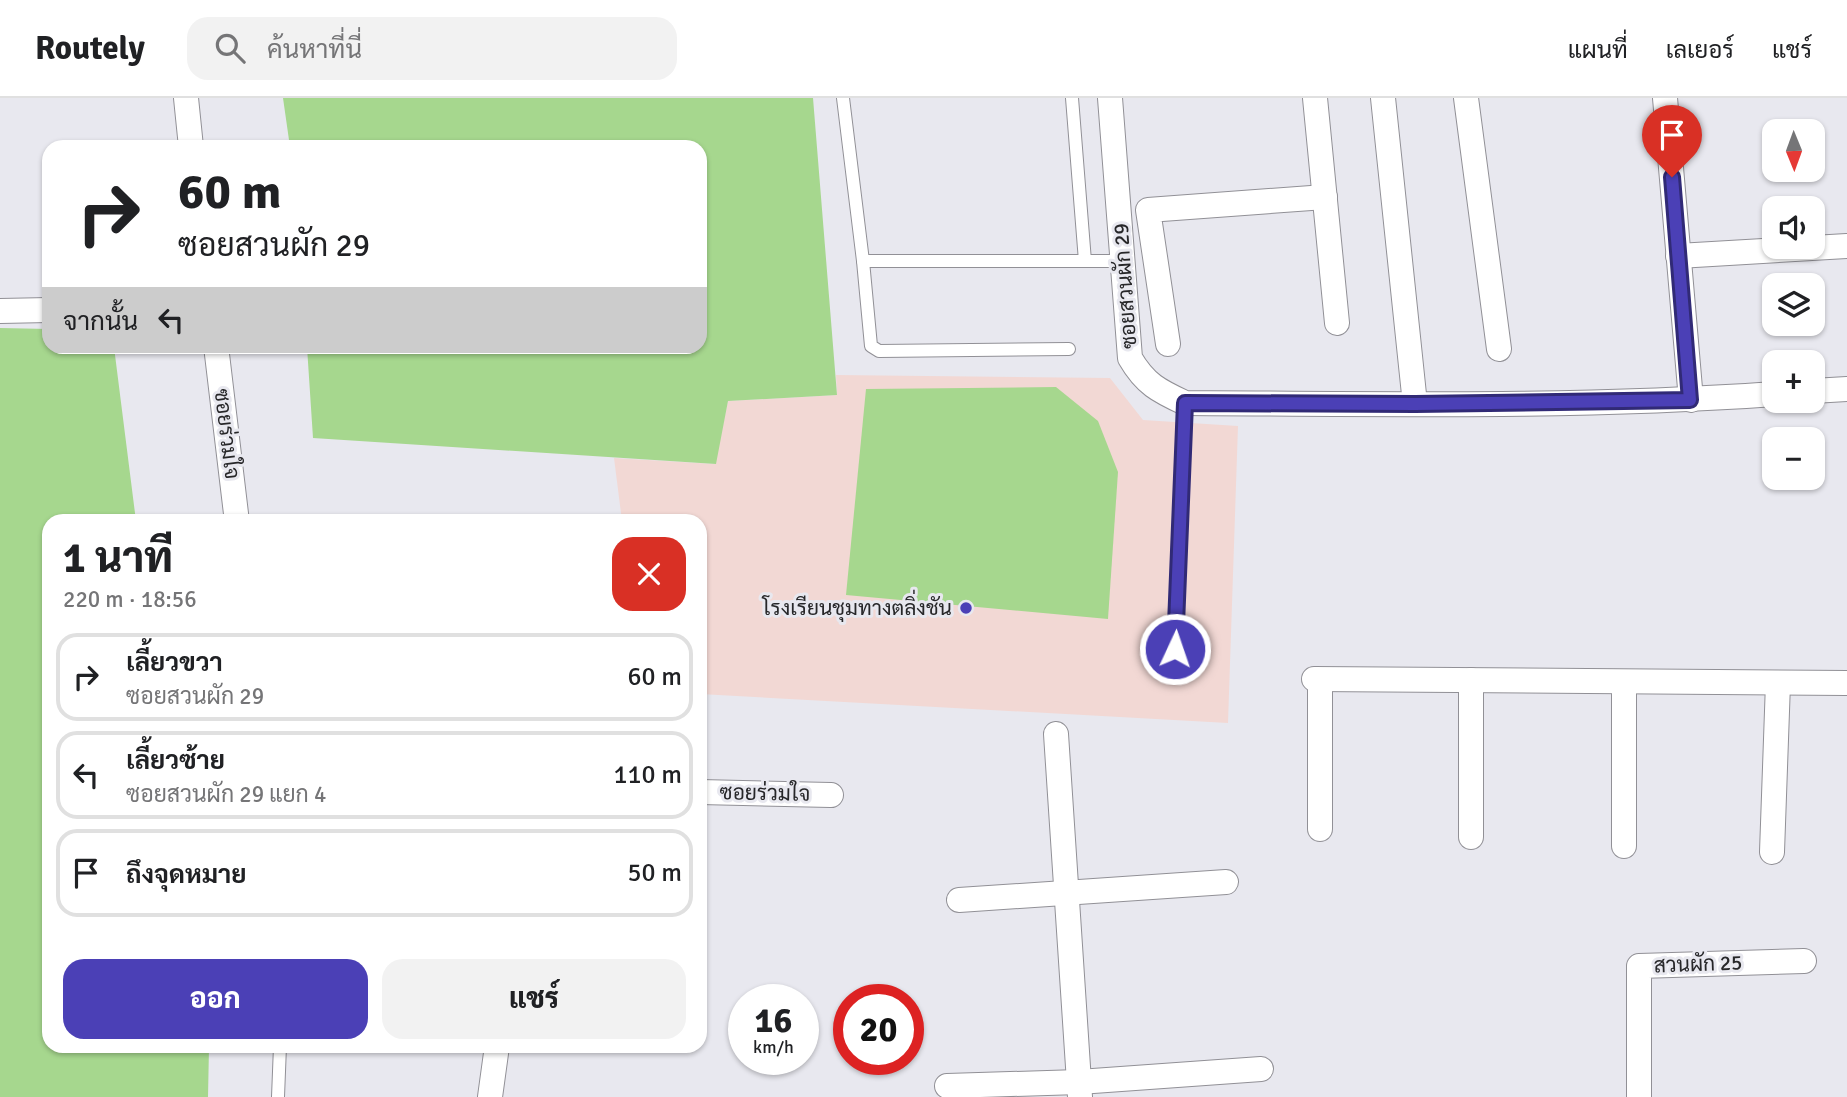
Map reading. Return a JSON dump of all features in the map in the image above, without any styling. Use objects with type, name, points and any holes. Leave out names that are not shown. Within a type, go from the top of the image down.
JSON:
[{"type":"street","points":[[186,98],[190,140]]},
{"type":"street","name":"ซอยสวนผัก 29","points":[[1110,98],[1130,358],[1140,376],[1159,391],[1185,403],[1415,404],[1690,400],[1762,395]]},
{"type":"street","points":[[1315,98],[1337,323]]},
{"type":"street","points":[[1383,98],[1415,404]]},
{"type":"street","points":[[1466,98],[1499,349]]},
{"type":"street","points":[[1665,98],[1690,400]]},
{"type":"street","points":[[1168,344],[1148,210],[1325,197]]},
{"type":"street","points":[[1678,256],[1847,246]]},
{"type":"street","points":[[0,311],[42,310]]},
{"type":"street","name":"ซอยร่วมใจ","points":[[217,354],[236,514]]},
{"type":"street","points":[[1825,390],[1847,389]]},
{"type":"street","points":[[1320,829],[1317,679],[1847,684]]},
{"type":"street","points":[[1471,680],[1471,837]]},
{"type":"street","points":[[1624,682],[1624,846]]},
{"type":"street","points":[[1772,852],[1778,683]]},
{"type":"street","points":[[1056,734],[1080,1089]]},
{"type":"street","name":"ซอยร่วมใจ","points":[[707,792],[831,795]]},
{"type":"street","points":[[960,900],[1226,882]]},
{"type":"street","name":"สวนผัก 25","points":[[1639,1097],[1639,966],[1804,961]]},
{"type":"street","points":[[490,1097],[496,1053]]},
{"type":"street","points":[[947,1086],[1080,1089],[1261,1069]]},
{"type":"lane","points":[[843,98],[871,346],[879,351],[1069,349]]},
{"type":"lane","points":[[1072,98],[1085,261]]},
{"type":"lane","points":[[863,261],[1124,261]]},
{"type":"lane","points":[[1175,649],[1185,403]]},
{"type":"lane","points":[[278,1097],[280,1053]]},
{"type":"shaded area","name":"โรงเรียนชุมทางตลิ่งชัน","points":[[836,375],[1110,378],[1143,420],[1238,426],[1228,723],[707,694],[707,514],[621,514],[614,458],[715,464],[728,401],[837,395]]},
{"type":"green space","points":[[283,98],[813,98],[837,395],[728,401],[716,464],[313,438],[307,354],[707,354],[707,140],[289,140]]},
{"type":"green space","points":[[0,328],[42,329],[42,354],[115,354],[135,514],[42,514],[42,1053],[209,1053],[208,1097],[0,1097]]},
{"type":"green space","points":[[1056,387],[1098,421],[1118,472],[1108,619],[846,595],[866,389]]},
{"type":"place","name":"โรงเรียนชุมทางตลิ่งชัน","points":[[966,608]]},
{"type":"route","points":[[1175,649],[1185,403],[1415,404],[1690,400],[1672,177]]}]
